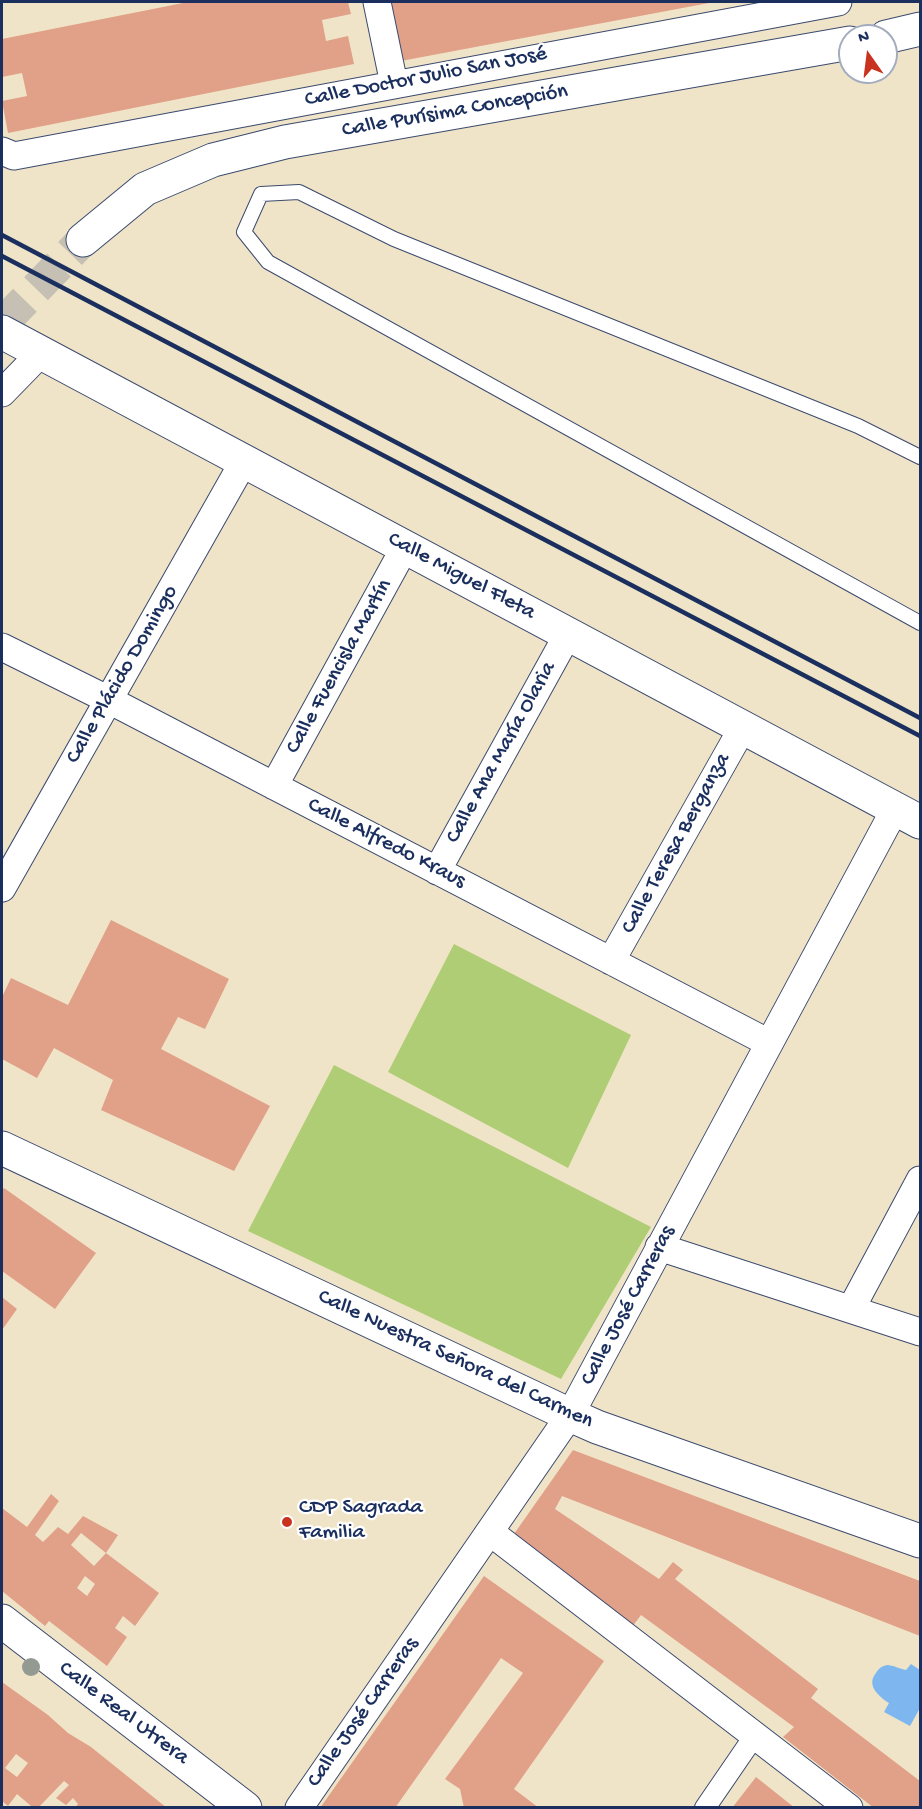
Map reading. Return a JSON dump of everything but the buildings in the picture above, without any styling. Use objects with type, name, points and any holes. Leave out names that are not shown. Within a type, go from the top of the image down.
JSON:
[{"type":"street","points":[[377,2],[394,84]]},
{"type":"street","name":"Calle Doctor Julio San José","points":[[8,154],[838,2]]},
{"type":"street","points":[[898,34],[921,29]]},
{"type":"street","name":"Calle Purísima Concepción","points":[[83,240],[145,189],[213,160],[285,142],[838,45]]},
{"type":"street","name":"Calle Miguel Fleta","points":[[2,332],[908,815]]},
{"type":"street","points":[[2,393],[41,353]]},
{"type":"street","name":"Calle Plácido Domingo","points":[[2,888],[244,461]]},
{"type":"street","name":"Calle Fuencisla Martín","points":[[274,786],[405,547]]},
{"type":"street","name":"Calle Ana María Olaria","points":[[437,871],[568,634]]},
{"type":"street","name":"Calle Alfredo Kraus","points":[[2,647],[109,700],[769,1043]]},
{"type":"street","name":"Calle Teresa Berganza","points":[[610,961],[743,727]]},
{"type":"street","name":"Calle José Carreras","points":[[299,1808],[570,1415],[769,1043],[908,815]]},
{"type":"street","name":"Calle Nuestra Señora del Carmen","points":[[2,1148],[597,1427],[921,1541]]},
{"type":"street","points":[[851,1309],[921,1180]]},
{"type":"street","points":[[659,1246],[921,1332]]},
{"type":"street","points":[[490,1532],[849,1808]]},
{"type":"street","name":"Calle Real Utrera","points":[[2,1621],[245,1808]]},
{"type":"street","points":[[705,1808],[755,1736]]},
{"type":"lane","points":[[921,457],[858,426],[394,239],[299,192],[261,194],[244,232],[268,262],[921,623]]},
{"type":"green space","points":[[454,944],[631,1035],[568,1168],[388,1072]]},
{"type":"green space","points":[[334,1065],[651,1227],[561,1379],[248,1231]]},
{"type":"water","points":[[911,1664],[920,1670],[920,1708],[910,1726],[884,1712],[889,1703],[877,1694],[872,1682],[877,1671],[884,1666],[889,1665],[906,1670]]},
{"type":"tunnel","points":[[2,324],[83,240]]},
{"type":"railway","points":[[2,235],[920,718]]},
{"type":"railway","points":[[2,256],[920,736]]},
{"type":"place","name":"CDP Sagrada Familia","points":[[287,1522]]}]
